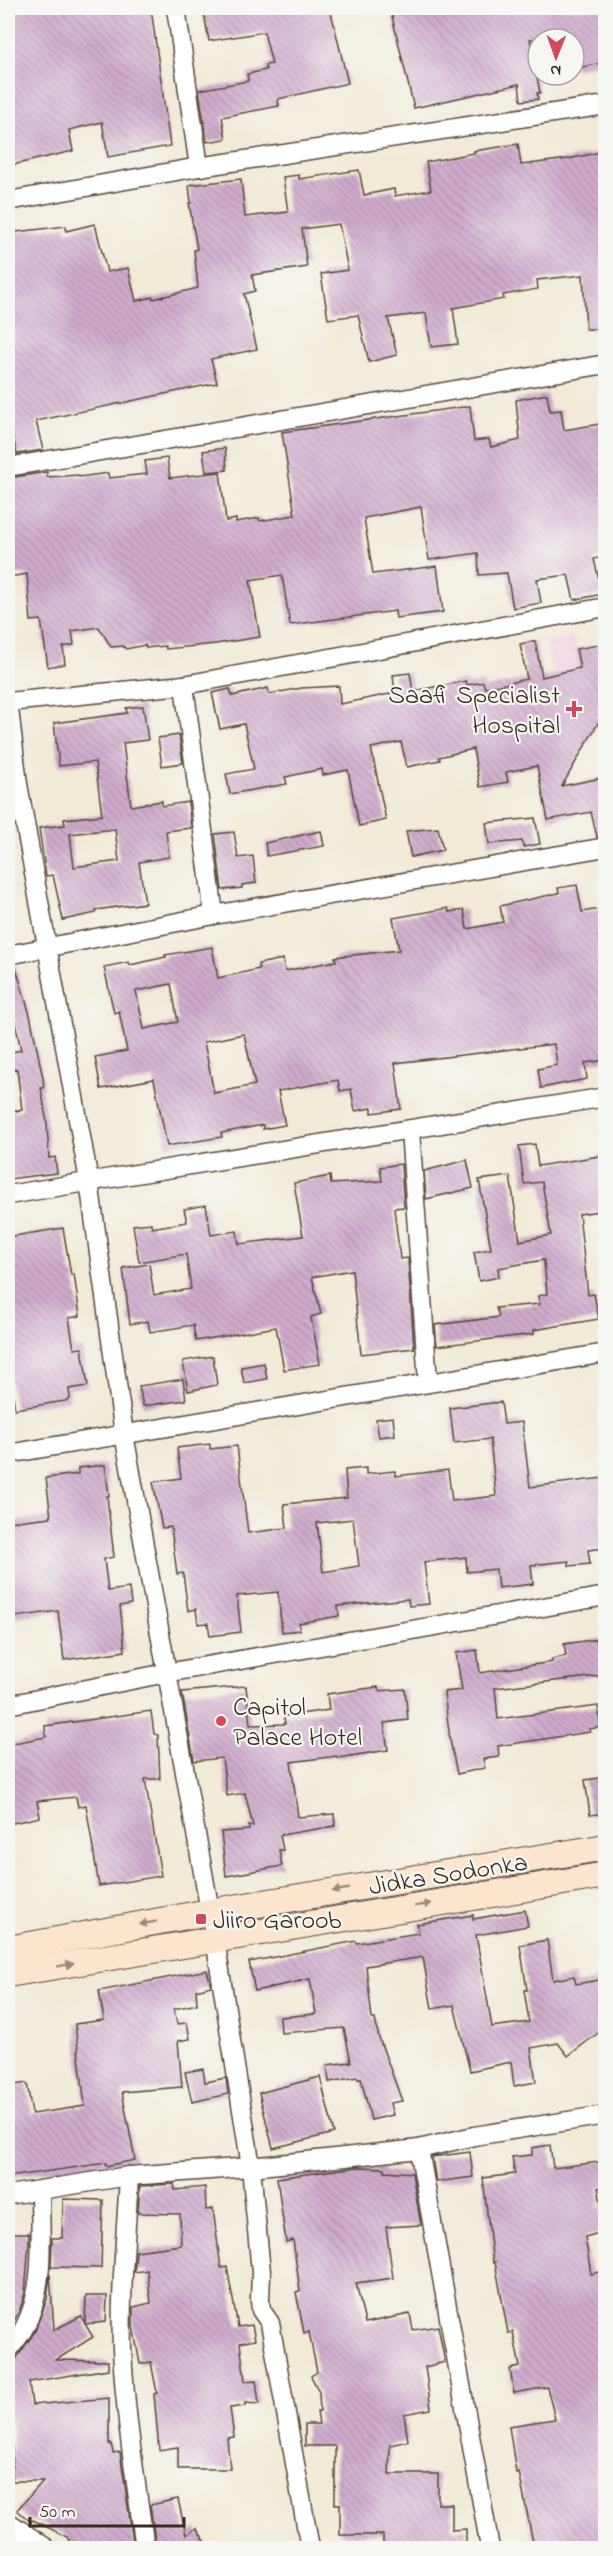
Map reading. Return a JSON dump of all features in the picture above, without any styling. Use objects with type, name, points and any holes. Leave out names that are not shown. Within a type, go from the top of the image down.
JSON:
[{"type":"main road","name":"Jidka Sodonka","points":[[8,1949],[209,1912],[606,1847]]},
{"type":"main road","name":"Jidka Sodonka","points":[[8,1974],[606,1875]]},
{"type":"street","points":[[176,8],[199,167]]},
{"type":"street","points":[[8,201],[199,167],[606,105]]},
{"type":"street","points":[[8,467],[606,364]]},
{"type":"street","points":[[310,2548],[270,2323],[261,2310],[261,2272],[251,2167],[215,1939],[124,1434],[89,1181],[18,784],[8,701],[184,685],[606,607]]},
{"type":"street","points":[[184,685],[214,915]]},
{"type":"street","points":[[8,955],[214,915],[606,848]]},
{"type":"street","points":[[8,1195],[606,1097]]},
{"type":"street","points":[[410,1130],[428,1382]]},
{"type":"street","points":[[8,1454],[606,1353]]},
{"type":"street","points":[[8,1705],[166,1673],[606,1596]]},
{"type":"street","points":[[8,2195],[129,2176],[251,2167],[419,2149],[474,2136],[606,2115]]},
{"type":"street","points":[[419,2149],[490,2548]]},
{"type":"street","points":[[129,2176],[121,2306],[122,2350],[127,2415],[145,2548]]},
{"type":"street","points":[[8,2351],[24,2330],[32,2310],[40,2265],[40,2190]]},
{"type":"street","points":[[8,2522],[46,2548]]},
{"type":"shaded area","name":"Saafi Specialist Hospital","points":[[574,636],[592,732],[564,738],[555,674],[552,672],[546,642]]},
{"type":"building","points":[[8,8],[128,8],[129,11],[151,8],[170,146],[108,157],[102,122],[69,130],[73,151],[8,166],[8,117],[11,116],[8,101]]},
{"type":"building","points":[[203,8],[330,8],[348,83],[278,99],[279,106],[222,117],[226,139],[207,142],[199,90],[248,81],[247,74],[266,70],[265,65],[272,64],[264,32],[209,41]]},
{"type":"building","points":[[390,8],[606,8],[606,62],[586,66],[586,27],[526,27],[526,87],[539,87],[538,99],[521,101],[519,84],[414,108]]},
{"type":"building","points":[[518,144],[521,165],[606,151],[606,329],[586,329],[583,275],[537,280],[538,289],[503,295],[504,299],[453,308],[458,344],[431,347],[426,313],[388,318],[397,355],[369,362],[358,315],[328,319],[321,274],[348,270],[339,224],[302,229],[307,267],[252,275],[255,291],[244,294],[257,349],[211,359],[217,383],[36,421],[43,450],[17,454],[8,418],[8,285],[10,285],[8,233],[66,226],[66,231],[95,224],[107,272],[128,268],[136,301],[153,297],[153,299],[198,288],[194,250],[197,249],[189,203],[191,203],[189,185],[241,179],[245,217],[288,212],[283,177],[299,175],[299,179],[359,170],[364,195],[394,189],[395,196],[431,190],[426,162]]},
{"type":"building","points":[[547,394],[550,411],[561,410],[564,430],[606,423],[606,556],[594,559],[602,594],[574,600],[568,575],[537,579],[541,603],[513,608],[507,573],[479,575],[478,553],[429,560],[421,507],[364,518],[373,574],[437,566],[443,612],[396,618],[395,611],[290,625],[282,575],[250,580],[260,637],[166,649],[165,646],[146,648],[145,645],[126,649],[123,646],[111,647],[99,627],[72,631],[74,645],[63,647],[65,664],[48,667],[41,620],[31,621],[27,574],[8,577],[8,478],[47,472],[47,477],[79,475],[79,477],[108,473],[109,478],[147,474],[145,461],[167,458],[170,478],[220,472],[226,521],[236,519],[236,522],[259,518],[260,521],[295,515],[282,432],[470,406],[474,441],[489,439],[491,447],[520,440],[516,400]]},
{"type":"building","points":[[225,448],[227,470],[206,472],[203,451]]},
{"type":"building","points":[[535,641],[542,677],[580,668],[576,649],[603,644],[606,657],[606,709],[562,786],[606,777],[606,836],[597,837],[591,812],[548,820],[537,766],[506,772],[508,782],[480,787],[473,749],[439,757],[440,760],[407,767],[401,742],[371,748],[386,820],[359,826],[348,770],[323,775],[322,769],[285,777],[287,784],[230,794],[226,774],[254,769],[244,724],[220,729],[212,693],[230,689],[232,696],[268,688],[269,694],[302,688],[339,686],[340,704],[395,693],[393,675],[410,673],[413,691],[466,681],[467,685],[483,682],[485,688],[527,679],[520,644]]},
{"type":"building","points":[[143,706],[148,740],[123,743],[131,806],[162,801],[162,806],[188,802],[191,828],[166,831],[169,857],[139,862],[145,903],[96,910],[96,913],[63,920],[53,875],[46,876],[39,828],[65,825],[64,819],[102,815],[95,762],[59,766],[54,723],[127,713],[126,708]],"holes":[[[115,829],[119,861],[74,867],[70,834]]]},
{"type":"building","points":[[179,735],[183,763],[162,766],[158,738]]},
{"type":"building","points":[[535,818],[540,844],[524,847],[522,841],[489,844],[486,823]]},
{"type":"building","points":[[438,828],[443,850],[411,857],[406,831]]},
{"type":"building","points":[[321,831],[324,846],[267,856],[265,843]]},
{"type":"building","points":[[234,832],[238,858],[253,856],[256,883],[242,885],[242,888],[222,890],[215,834]]},
{"type":"building","points":[[577,885],[582,912],[606,908],[606,1060],[585,1063],[587,1079],[541,1088],[538,1069],[557,1065],[554,1044],[395,1063],[401,1109],[372,1113],[372,1108],[355,1111],[351,1089],[340,1091],[338,1080],[278,1091],[285,1125],[263,1129],[263,1125],[221,1133],[222,1137],[167,1146],[154,1079],[101,1089],[95,1057],[127,1051],[119,1011],[114,1013],[104,967],[129,962],[130,965],[166,957],[165,955],[212,947],[218,978],[259,969],[258,964],[283,959],[285,971],[336,961],[335,957],[399,950],[393,918],[448,908],[449,912],[464,910],[467,929],[503,922],[500,906],[559,893],[558,888]],"holes":[[[171,984],[178,1022],[144,1029],[136,991]],[[244,1034],[255,1085],[214,1093],[204,1042]]]},
{"type":"building","points":[[15,965],[30,1015],[43,1078],[44,1088],[41,1088],[47,1123],[49,1158],[55,1157],[57,1173],[8,1179],[8,1112],[22,1110],[17,1069],[8,1071],[8,1053],[21,1050],[13,1013],[8,1015],[8,966]]},
{"type":"building","points":[[535,1144],[538,1166],[606,1155],[606,1210],[579,1214],[588,1295],[594,1294],[599,1319],[534,1330],[534,1334],[437,1346],[435,1325],[499,1317],[496,1308],[540,1304],[538,1296],[547,1294],[544,1260],[498,1268],[499,1277],[479,1281],[474,1252],[491,1249],[479,1180],[510,1176],[520,1241],[551,1235],[542,1182],[524,1184],[519,1146]]},
{"type":"building","points":[[467,1160],[473,1188],[426,1199],[424,1171]]},
{"type":"building","points":[[401,1164],[404,1207],[394,1208],[400,1259],[408,1258],[414,1348],[361,1354],[352,1270],[312,1277],[321,1314],[311,1317],[320,1364],[284,1370],[276,1327],[196,1341],[193,1325],[150,1332],[148,1321],[130,1324],[123,1268],[149,1264],[154,1295],[191,1289],[186,1254],[139,1262],[133,1225],[151,1223],[152,1228],[187,1222],[184,1209],[206,1205],[211,1235],[237,1231],[239,1244],[303,1236],[294,1183],[330,1176],[331,1184],[382,1181],[380,1167]]},
{"type":"building","points":[[63,1228],[71,1275],[74,1274],[80,1316],[69,1318],[74,1349],[82,1348],[88,1386],[69,1389],[70,1399],[65,1401],[15,1409],[10,1380],[8,1380],[8,1237]]},
{"type":"building","points":[[213,1356],[217,1385],[188,1391],[183,1361]]},
{"type":"building","points":[[264,1363],[267,1379],[244,1383],[241,1367]]},
{"type":"building","points":[[183,1379],[186,1400],[143,1406],[139,1386]]},
{"type":"building","points":[[501,1402],[504,1424],[522,1422],[530,1487],[603,1478],[606,1508],[601,1508],[605,1548],[588,1550],[590,1564],[569,1566],[569,1561],[531,1565],[533,1584],[498,1588],[496,1569],[467,1572],[466,1557],[424,1562],[429,1604],[409,1606],[408,1599],[338,1606],[339,1616],[299,1623],[300,1630],[282,1632],[278,1592],[237,1596],[241,1632],[210,1636],[208,1623],[198,1624],[196,1609],[188,1611],[183,1573],[177,1574],[171,1527],[162,1528],[153,1482],[181,1478],[177,1448],[210,1444],[210,1449],[237,1446],[248,1533],[287,1528],[284,1504],[347,1498],[345,1470],[366,1468],[366,1474],[395,1471],[396,1476],[448,1470],[452,1501],[496,1496],[490,1439],[454,1443],[450,1408]],"holes":[[[353,1519],[359,1566],[323,1572],[317,1523]]]},
{"type":"building","points":[[393,1417],[395,1435],[379,1437],[376,1419]]},
{"type":"building","points":[[105,1465],[114,1557],[104,1559],[108,1591],[129,1588],[131,1604],[120,1606],[125,1651],[64,1660],[58,1611],[8,1618],[8,1522],[51,1517],[46,1478],[78,1474],[78,1468]]},
{"type":"building","points":[[606,1638],[606,1675],[495,1688],[498,1719],[598,1706],[601,1727],[589,1729],[590,1732],[498,1746],[499,1757],[483,1759],[485,1768],[457,1774],[444,1692],[462,1690],[456,1653],[477,1650],[480,1673],[552,1662],[552,1659],[566,1656],[564,1644]]},
{"type":"building","points":[[246,1686],[250,1725],[285,1724],[284,1716],[329,1710],[327,1694],[378,1687],[379,1691],[405,1689],[408,1720],[384,1723],[388,1750],[291,1762],[298,1817],[334,1814],[335,1826],[280,1835],[283,1850],[279,1850],[282,1866],[226,1876],[221,1832],[249,1830],[249,1826],[253,1826],[245,1793],[227,1796],[222,1758],[194,1761],[182,1692]]},
{"type":"building","points":[[151,1711],[154,1734],[158,1735],[160,1779],[145,1779],[161,1876],[99,1886],[86,1805],[78,1807],[76,1797],[37,1801],[40,1817],[8,1824],[8,1744],[46,1737],[45,1726]]},
{"type":"building","points":[[606,1777],[606,1813],[590,1815],[585,1780]]},
{"type":"building","points":[[525,1910],[528,1926],[476,1935],[492,2027],[529,2022],[520,1945],[547,1940],[553,1980],[574,1976],[576,1984],[606,1979],[606,2027],[568,2056],[558,2043],[531,2048],[536,2082],[514,2086],[511,2062],[470,2071],[454,2005],[432,2009],[423,1957],[366,1966],[372,2019],[375,2019],[379,2038],[402,2101],[390,2103],[393,2115],[371,2120],[361,2078],[329,2082],[327,2065],[351,2062],[344,2028],[281,2033],[280,2017],[316,2014],[310,1979],[255,1991],[249,1962],[356,1941],[357,1943],[419,1933],[417,1924],[473,1915],[473,1919]]},
{"type":"building","points":[[207,1970],[211,1986],[196,1990],[197,2004],[174,2009],[177,2024],[187,2023],[190,2039],[178,2041],[182,2087],[122,2092],[135,2160],[106,2166],[106,2163],[8,2177],[8,2086],[27,2083],[32,2114],[85,2106],[75,2024],[104,2020],[99,1991]]},
{"type":"building","points":[[203,2069],[205,2082],[226,2078],[228,2094],[192,2102],[185,2072]]},
{"type":"building","points":[[320,2077],[334,2133],[273,2148],[259,2093]]},
{"type":"building","points":[[550,2145],[553,2168],[606,2161],[606,2187],[598,2188],[606,2231],[585,2237],[591,2274],[606,2270],[606,2548],[534,2548],[519,2472],[516,2473],[509,2426],[555,2419],[547,2387],[514,2393],[510,2369],[520,2367],[513,2332],[508,2333],[495,2262],[493,2263],[483,2178],[515,2174],[512,2157],[532,2155],[532,2148]]},
{"type":"building","points":[[470,2152],[473,2177],[436,2182],[432,2157]]},
{"type":"building","points":[[358,2167],[385,2168],[385,2171],[412,2173],[421,2225],[386,2227],[393,2278],[356,2283],[365,2323],[410,2314],[413,2330],[438,2326],[445,2362],[425,2367],[431,2409],[404,2414],[408,2441],[390,2445],[389,2474],[438,2474],[438,2504],[452,2504],[452,2530],[466,2529],[466,2548],[383,2548],[383,2535],[340,2535],[340,2504],[335,2504],[335,2446],[305,2446],[305,2424],[319,2424],[317,2412],[320,2412],[319,2392],[311,2376],[317,2372],[309,2332],[304,2333],[296,2292],[300,2291],[293,2240],[286,2242],[277,2178]]},
{"type":"building","points":[[174,2184],[175,2190],[205,2187],[206,2210],[213,2209],[221,2268],[227,2267],[238,2327],[252,2325],[255,2340],[240,2343],[245,2381],[256,2380],[259,2404],[245,2403],[245,2406],[230,2408],[234,2437],[227,2438],[230,2469],[178,2469],[178,2447],[159,2450],[154,2394],[157,2393],[151,2362],[140,2364],[133,2326],[133,2307],[151,2303],[147,2270],[134,2272],[136,2251],[181,2245],[180,2214],[138,2213],[140,2186]]},
{"type":"building","points":[[63,2199],[103,2200],[101,2268],[51,2267],[52,2238],[62,2238]]},
{"type":"building","points":[[8,2233],[29,2233],[29,2243],[25,2293],[8,2333]]},
{"type":"building","points":[[50,2274],[54,2330],[81,2316],[85,2323],[86,2296],[107,2296],[106,2322],[85,2324],[93,2337],[56,2360],[108,2361],[108,2369],[29,2382],[32,2405],[109,2398],[109,2444],[111,2443],[113,2453],[120,2452],[134,2548],[74,2548],[67,2537],[33,2520],[31,2522],[17,2510],[43,2481],[12,2481],[12,2418],[8,2423],[8,2362],[17,2358],[34,2333],[47,2299]]},
{"type":"building","points":[[178,2499],[186,2535],[196,2528],[210,2548],[156,2548],[150,2505]]},
{"type":"place","name":"Saafi Specialist Hospital","points":[[574,709]]},
{"type":"place","name":"Capitol Palace Hotel","points":[[221,1721]]},
{"type":"place","name":"Jiiro Garoob","points":[[201,1919]]}]
